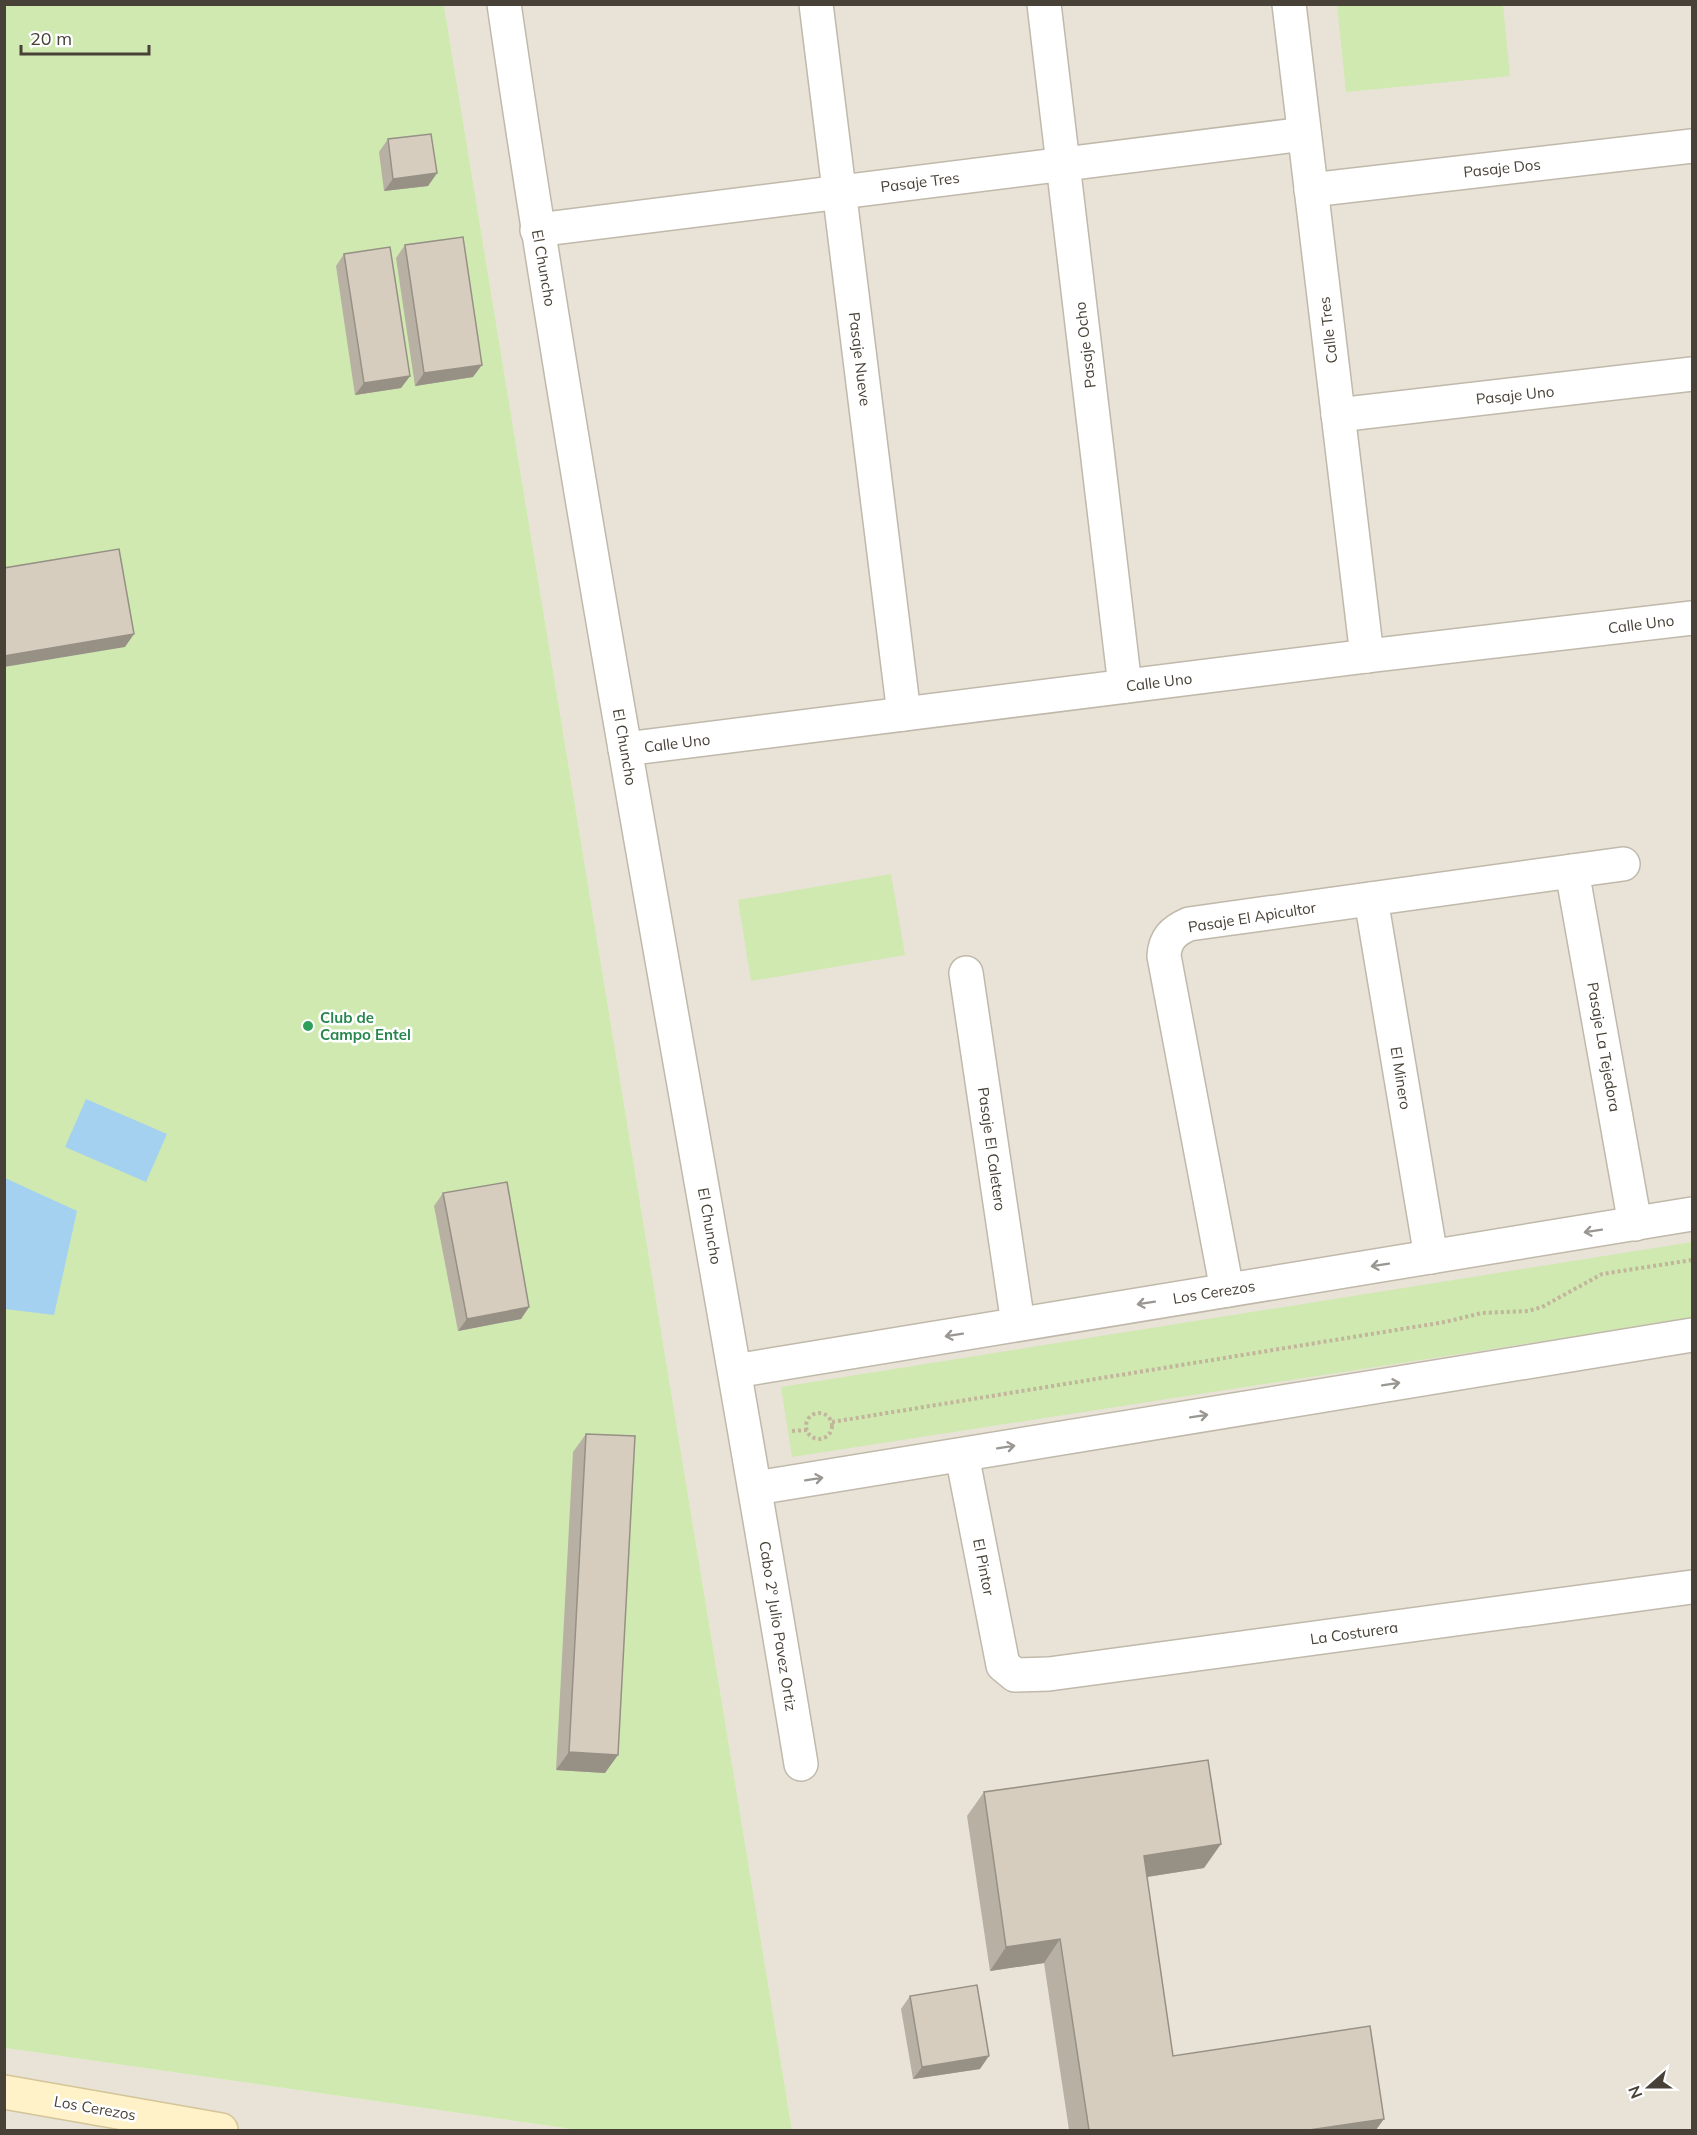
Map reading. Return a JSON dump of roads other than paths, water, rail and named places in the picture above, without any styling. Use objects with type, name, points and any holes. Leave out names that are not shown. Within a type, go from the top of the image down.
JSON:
[{"type":"street","name":"El Chuncho","points":[[504,4],[537,230],[625,749],[756,1488]]},
{"type":"street","name":"Pasaje Nueve","points":[[816,4],[904,714]]},
{"type":"street","name":"Pasaje Ocho","points":[[1044,4],[1125,686]]},
{"type":"street","name":"Calle Tres","points":[[1289,4],[1367,656]]},
{"type":"street","name":"Pasaje Tres","points":[[537,230],[1304,134]]},
{"type":"street","name":"Pasaje Dos","points":[[1311,190],[1692,146]]},
{"type":"street","name":"Pasaje Uno","points":[[1338,415],[1692,375]]},
{"type":"street","name":"Calle Uno","points":[[625,749],[1367,656],[1692,618]]},
{"type":"street","name":"Pasaje El Apicultor","points":[[1227,1290],[1164,956],[1169,937],[1178,929],[1189,924],[1623,864]]},
{"type":"street","name":"Pasaje La Tejedora","points":[[1572,871],[1635,1224]]},
{"type":"street","name":"El Minero","points":[[1371,899],[1431,1257]]},
{"type":"street","name":"Pasaje El Caletero","points":[[966,974],[1018,1324]]},
{"type":"street","name":"Los Cerezos","points":[[735,1371],[1692,1214]]},
{"type":"street","points":[[756,1488],[1692,1335]]},
{"type":"street","name":"El Pintor","points":[[962,1455],[1004,1665],[1015,1675]]},
{"type":"street","name":"Cabo 2º Julio Pavez Ortiz","points":[[756,1488],[801,1764]]},
{"type":"street","name":"La Costurera","points":[[1015,1675],[1049,1674],[1692,1587]]},
{"type":"street","name":"Los Cerezos","points":[[4,2092],[221,2130]]},
{"type":"water","points":[[86,1099],[167,1134],[146,1182],[65,1147]]},
{"type":"water","points":[[5,1178],[77,1211],[54,1315],[5,1309]]},
{"type":"place","name":"Club de Campo Entel","points":[[308,1026]]}]
